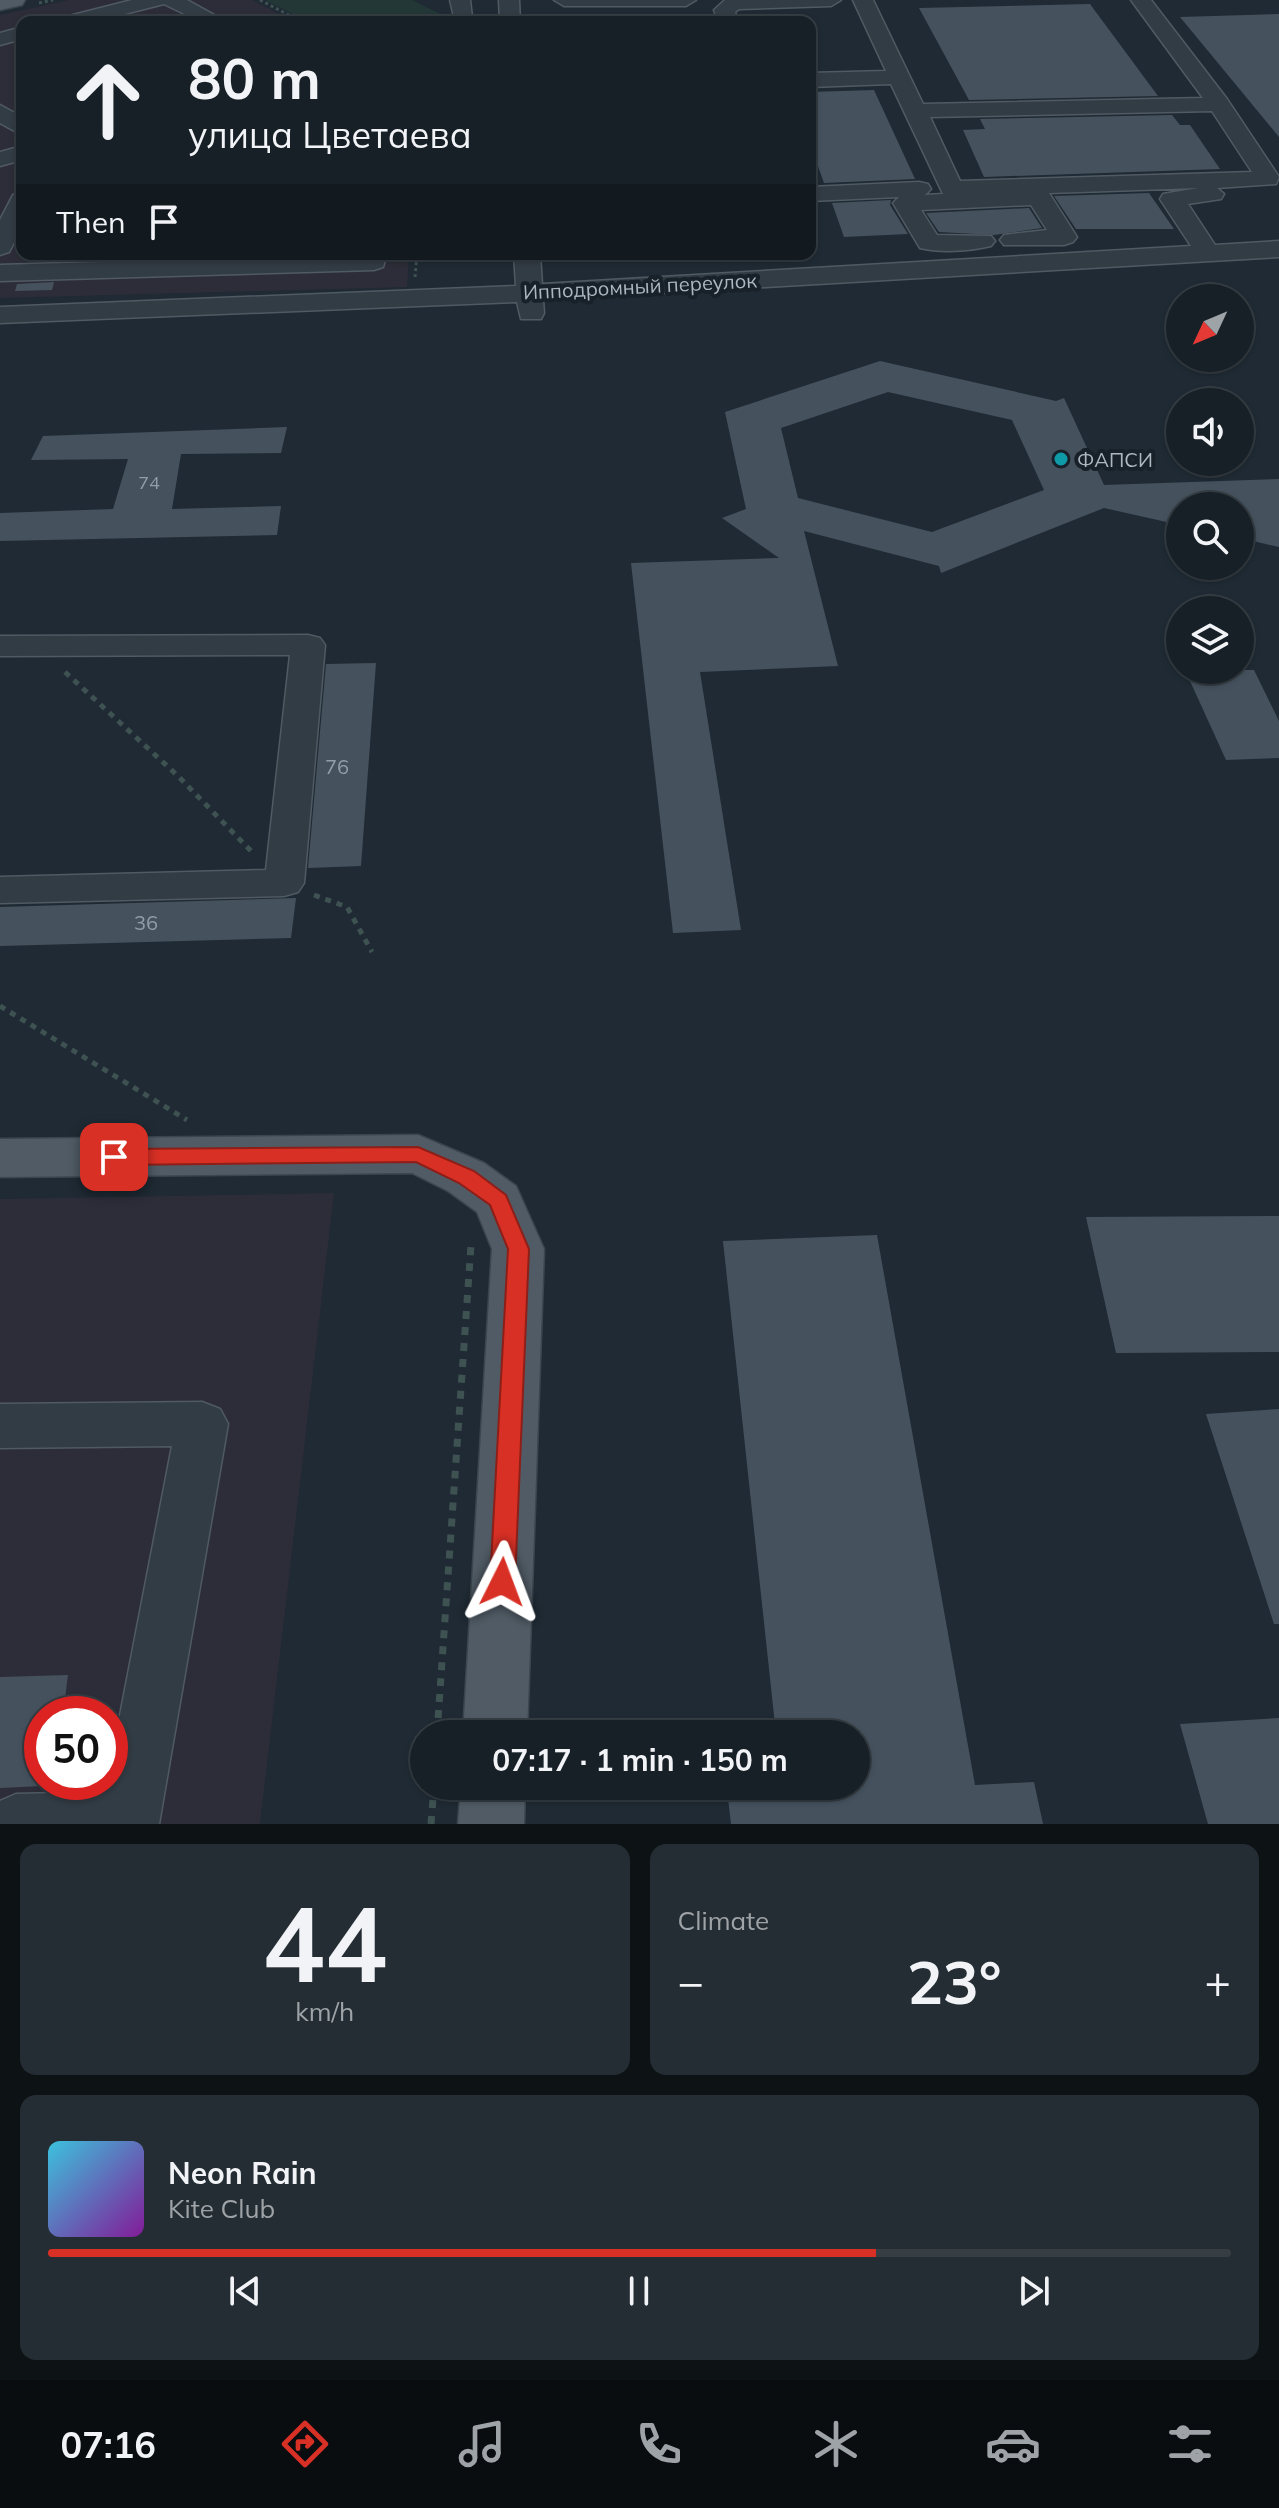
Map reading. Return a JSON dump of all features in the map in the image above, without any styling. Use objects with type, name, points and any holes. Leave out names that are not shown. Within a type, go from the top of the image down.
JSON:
[{"type":"main road","points":[[0,3],[14,0]]},
{"type":"main road","points":[[0,1158],[418,1154],[466,1177],[498,1200],[518,1249],[496,1720]]},
{"type":"main road","points":[[491,1824],[492,1800]]},
{"type":"street","points":[[92,16],[157,0]]},
{"type":"street","points":[[171,0],[204,16]]},
{"type":"street","points":[[564,0],[686,0]]},
{"type":"street","points":[[726,16],[724,10],[734,3],[831,0]]},
{"type":"street","points":[[863,0],[952,189],[1268,179],[1219,104],[1141,0]]},
{"type":"street","points":[[816,80],[899,77]]},
{"type":"street","points":[[915,111],[1219,104]]},
{"type":"street","points":[[816,194],[919,189]]},
{"type":"street","points":[[1208,253],[1172,199],[1198,194],[1279,191]]},
{"type":"street","points":[[1039,197],[1064,237],[1002,253],[929,243],[905,203],[1039,197]]},
{"type":"street","points":[[816,214],[883,210]]},
{"type":"street","points":[[0,247],[16,213]]},
{"type":"street","name":"Ипподромный переулок","points":[[0,315],[530,303],[1002,253],[1208,253],[1279,249]]},
{"type":"street","points":[[0,273],[148,261],[374,260]]},
{"type":"street","points":[[527,260],[530,303]]},
{"type":"street","points":[[0,646],[308,645],[284,883],[0,890]]},
{"type":"street","points":[[0,1426],[202,1424],[129,1823],[16,1824]]},
{"type":"path","points":[[260,0],[291,16]]},
{"type":"path","points":[[38,646],[178,776],[284,883],[347,907],[372,952]]},
{"type":"path","points":[[0,1006],[195,1125]]},
{"type":"path","points":[[438,1720],[471,1242]]},
{"type":"path","points":[[431,1824],[433,1800]]},
{"type":"shaded area","points":[[69,0],[252,0],[283,16],[16,16],[16,260],[409,260],[407,287],[0,298],[0,15]]},
{"type":"shaded area","points":[[334,1193],[260,1824],[0,1824],[0,1199]]},
{"type":"green space","points":[[265,0],[412,0],[445,16],[296,16]]},
{"type":"building","points":[[1090,4],[1158,96],[969,100],[919,8]]},
{"type":"building","points":[[1279,14],[1279,137],[1180,17]]},
{"type":"building","points":[[874,90],[915,179],[824,183],[816,161],[816,92]]},
{"type":"building","points":[[1172,115],[1180,125],[1190,125],[1220,169],[984,177],[963,130],[985,129],[980,119]]},
{"type":"building","points":[[1149,193],[1174,229],[1076,229],[1054,196]]},
{"type":"building","points":[[891,200],[890,205],[908,234],[844,237],[832,203]]},
{"type":"building","points":[[1029,208],[1042,228],[994,235],[939,232],[926,213]]},
{"type":"building","points":[[54,282],[52,290],[15,291],[17,284]]},
{"type":"building","points":[[880,361],[1056,401],[1064,398],[1104,485],[1279,479],[1279,547],[1254,541],[1254,492],[1166,492],[1166,522],[1104,508],[941,573],[939,566],[804,531],[838,666],[700,672],[741,930],[673,933],[631,563],[779,558],[722,518],[746,509],[725,412]],"holes":[[[888,392],[1012,420],[1044,490],[932,532],[798,498],[781,428]]]},
{"type":"building","points":[[287,427],[281,453],[181,454],[172,509],[281,506],[277,535],[0,541],[0,513],[113,509],[128,459],[31,460],[43,436]]},
{"type":"building","points":[[376,663],[361,866],[308,868],[326,664]]},
{"type":"building","points":[[1254,670],[1279,721],[1279,758],[1226,760],[1191,684],[1254,684]]},
{"type":"building","points":[[296,898],[291,938],[0,946],[0,907]]},
{"type":"building","points":[[1279,1216],[1279,1352],[1116,1353],[1086,1217]]},
{"type":"building","points":[[877,1235],[975,1785],[1034,1782],[1043,1824],[731,1824],[728,1800],[870,1800],[870,1720],[774,1720],[723,1241]]},
{"type":"building","points":[[1279,1409],[1279,1624],[1274,1624],[1206,1414]]},
{"type":"building","points":[[68,1675],[65,1696],[24,1696],[24,1787],[0,1788],[0,1677]]},
{"type":"building","points":[[1279,1718],[1279,1824],[1208,1824],[1180,1724]]},
{"type":"place","name":"ФАПСИ","points":[[1061,459]]},
{"type":"route","points":[[114,1157],[418,1154],[466,1177],[498,1200],[518,1249],[502,1582]]}]
